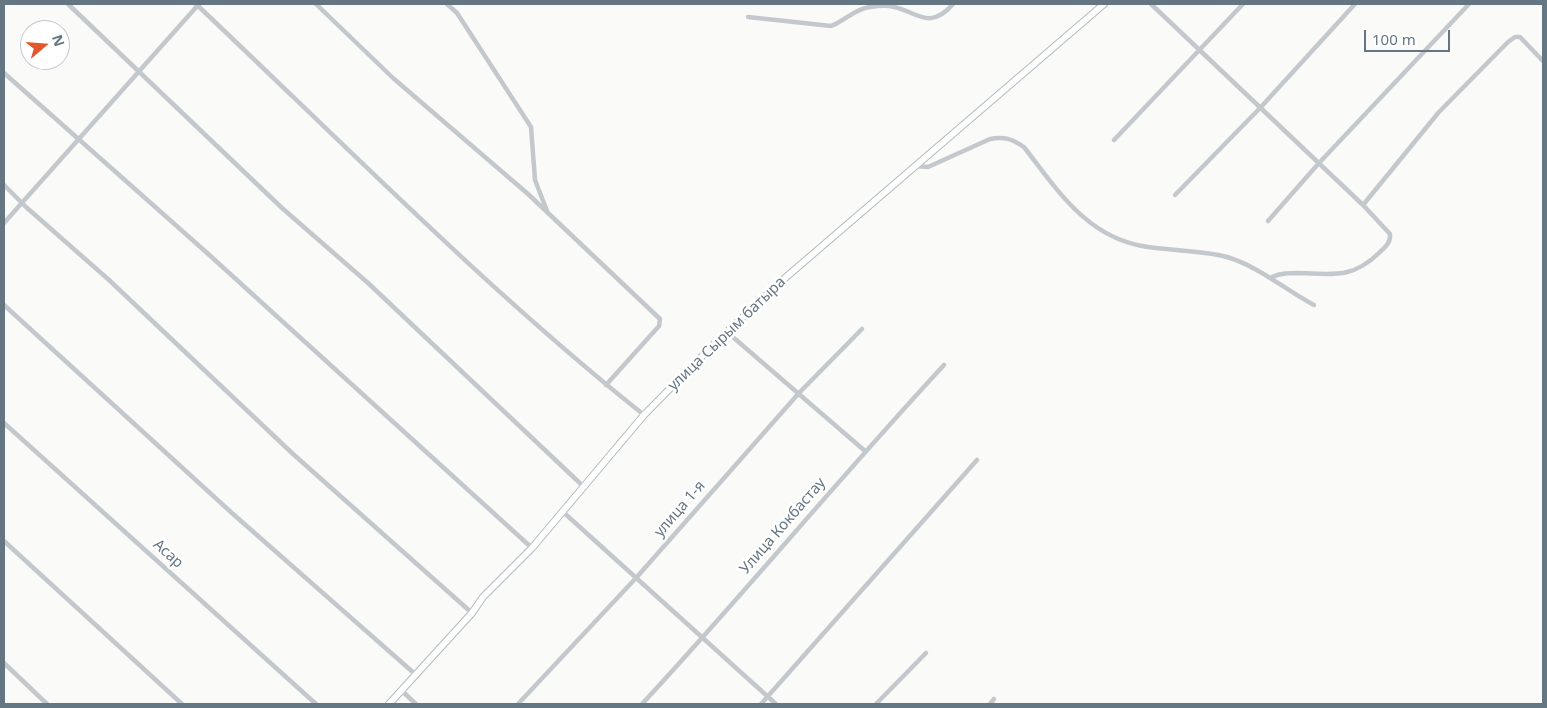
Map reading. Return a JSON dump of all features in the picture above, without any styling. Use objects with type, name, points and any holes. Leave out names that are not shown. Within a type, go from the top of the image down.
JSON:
[{"type":"street","points":[[68,4],[275,201],[368,283],[584,487]]},
{"type":"street","points":[[4,224],[198,4],[464,258],[606,384],[644,415]]},
{"type":"street","points":[[316,4],[393,78],[548,212],[660,319],[659,326],[606,384]]},
{"type":"street","points":[[447,4],[457,13],[531,127],[535,180],[548,212]]},
{"type":"street","points":[[748,17],[831,26],[840,23],[861,8],[890,6],[927,18],[940,15],[953,4]]},
{"type":"street","name":"улица Сырым батыра","points":[[389,704],[472,613],[483,596],[532,548],[644,415],[727,332],[785,278],[1104,4]]},
{"type":"street","points":[[1151,4],[1363,204],[1384,225],[1391,238],[1388,244],[1366,265],[1344,274],[1287,273],[1272,277]]},
{"type":"street","points":[[1114,140],[1243,4]]},
{"type":"street","points":[[1175,195],[1260,108],[1355,4]]},
{"type":"street","points":[[1268,221],[1319,163],[1469,4]]},
{"type":"street","points":[[1363,204],[1440,112],[1508,42],[1515,38],[1520,38],[1543,61]]},
{"type":"street","points":[[4,72],[532,548]]},
{"type":"street","points":[[915,166],[928,167],[990,138],[1000,136],[1014,140],[1024,147],[1075,211],[1095,228],[1126,242],[1147,247],[1228,258],[1272,277],[1314,305]]},
{"type":"street","points":[[4,185],[110,280],[293,454],[472,613]]},
{"type":"street","points":[[4,304],[233,514],[415,674]]},
{"type":"street","name":"улица 1-я","points":[[518,704],[636,578],[799,394],[862,329]]},
{"type":"street","points":[[727,332],[865,451]]},
{"type":"street","name":"Улица Кокбастау","points":[[642,704],[703,638],[865,451],[944,365]]},
{"type":"street","name":"Асар","points":[[4,424],[316,704]]},
{"type":"street","points":[[761,704],[977,460]]},
{"type":"street","points":[[562,511],[776,704]]},
{"type":"street","points":[[4,541],[182,704]]},
{"type":"street","points":[[876,704],[926,653]]},
{"type":"street","points":[[4,663],[47,704]]},
{"type":"street","points":[[402,691],[416,704]]},
{"type":"street","points":[[990,704],[994,699]]}]
